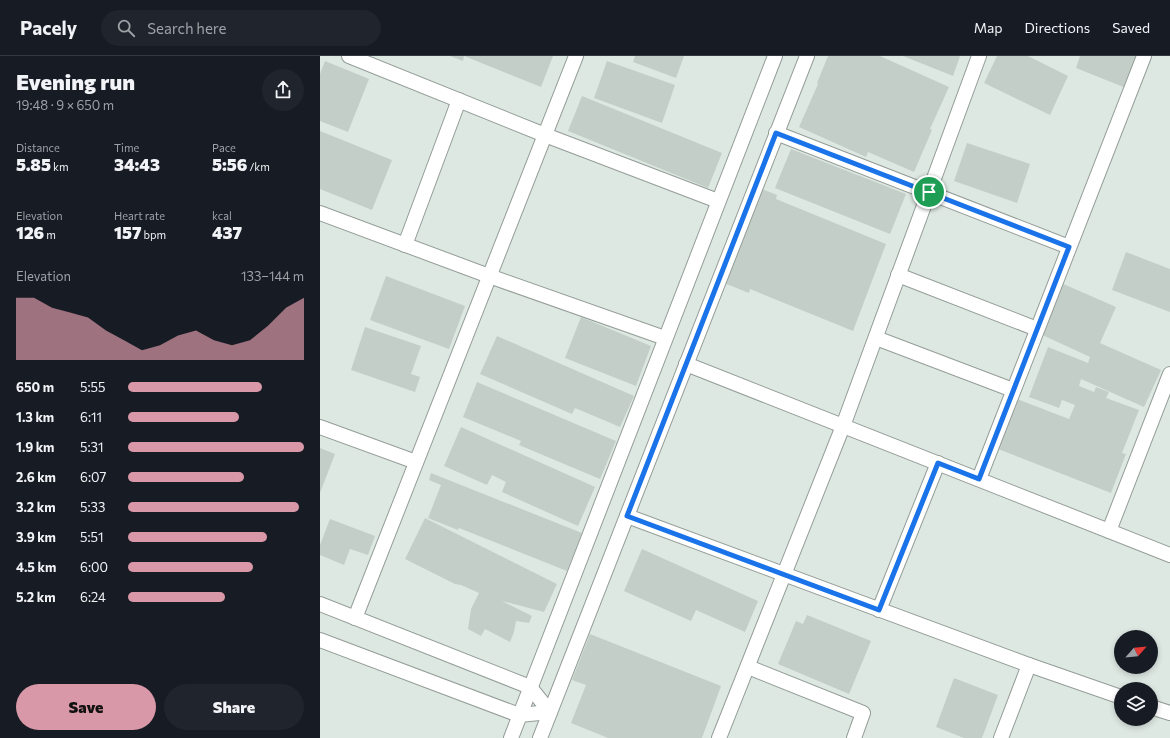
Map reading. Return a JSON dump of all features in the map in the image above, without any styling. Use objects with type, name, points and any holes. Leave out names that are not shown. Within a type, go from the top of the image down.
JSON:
[{"type":"street","points":[[349,56],[374,61],[460,100],[718,201]]},
{"type":"street","points":[[355,618],[576,56]]},
{"type":"street","points":[[510,738],[775,56]]},
{"type":"street","points":[[540,738],[807,56]]},
{"type":"street","points":[[720,738],[843,426],[979,56]]},
{"type":"street","points":[[979,479],[1144,56]]},
{"type":"street","points":[[405,245],[460,100]]},
{"type":"street","points":[[776,133],[1069,247]]},
{"type":"street","points":[[320,213],[489,276],[665,338]]},
{"type":"street","points":[[898,276],[1037,329]]},
{"type":"street","points":[[876,338],[1014,390]]},
{"type":"street","points":[[686,364],[1170,555]]},
{"type":"street","points":[[1109,531],[1170,374]]},
{"type":"street","points":[[320,427],[416,462]]},
{"type":"street","points":[[879,610],[938,463]]},
{"type":"street","points":[[627,516],[1028,665],[1114,694]]},
{"type":"street","points":[[320,604],[530,687],[550,712]]},
{"type":"street","points":[[320,640],[520,715],[550,712]]},
{"type":"street","points":[[1001,738],[1028,665]]},
{"type":"street","points":[[748,667],[863,712],[854,738]]},
{"type":"street","points":[[1158,709],[1170,713]]},
{"type":"building","points":[[450,56],[464,56],[463,61]]},
{"type":"building","points":[[464,56],[553,56],[541,87]]},
{"type":"building","points":[[635,56],[684,56],[676,78],[633,62]]},
{"type":"building","points":[[828,56],[880,56],[949,87],[930,129],[932,130],[914,172],[868,152],[866,157],[799,127],[818,84],[817,83]]},
{"type":"building","points":[[903,56],[960,56],[953,76]]},
{"type":"building","points":[[997,56],[1028,56],[1068,76],[1050,115],[984,83]]},
{"type":"building","points":[[1080,56],[1144,56],[1131,90],[1076,68]]},
{"type":"building","points":[[325,61],[369,79],[348,132],[320,121],[320,74]]},
{"type":"building","points":[[607,61],[675,85],[662,123],[594,98]]},
{"type":"building","points":[[582,96],[722,153],[708,188],[568,131]]},
{"type":"building","points":[[320,131],[392,160],[372,210],[320,189]]},
{"type":"building","points":[[967,143],[1030,164],[1017,203],[954,181]]},
{"type":"building","points":[[791,149],[906,194],[890,234],[775,188]]},
{"type":"building","points":[[762,189],[777,195],[776,199],[886,244],[853,331],[750,289],[749,293],[724,283]]},
{"type":"building","points":[[1126,252],[1170,269],[1170,312],[1112,290]]},
{"type":"building","points":[[386,276],[465,306],[449,349],[370,320]]},
{"type":"building","points":[[1059,282],[1116,307],[1100,343],[1161,370],[1144,407],[1081,379],[1079,386],[1094,392],[1096,387],[1109,392],[1106,398],[1139,410],[1122,453],[1126,454],[1111,493],[998,449],[1017,399],[1069,419],[1075,405],[1062,400],[1059,408],[1029,397],[1048,347],[1088,363],[1090,357],[1038,333]]},
{"type":"building","points":[[581,317],[651,346],[636,386],[565,358]]},
{"type":"building","points":[[365,327],[421,346],[411,374],[420,377],[415,392],[351,370]]},
{"type":"building","points":[[497,336],[634,396],[620,427],[575,408],[572,414],[480,374]]},
{"type":"building","points":[[477,382],[616,441],[600,479],[519,445],[521,441],[463,417]]},
{"type":"building","points":[[461,427],[595,487],[578,526],[502,492],[506,482],[492,475],[487,485],[444,466]]},
{"type":"building","points":[[320,448],[335,454],[320,493]]},
{"type":"building","points":[[431,473],[582,533],[567,571],[459,528],[458,530],[428,518],[441,485],[429,480]]},
{"type":"building","points":[[425,518],[557,584],[544,612],[502,601],[532,616],[529,623],[516,621],[510,642],[485,629],[481,636],[468,629],[471,609],[479,593],[455,584],[405,559]]},
{"type":"building","points":[[330,519],[375,536],[368,555],[350,549],[344,565],[320,555],[320,545]]},
{"type":"building","points":[[642,549],[758,601],[745,632],[696,610],[691,621],[624,591]]},
{"type":"building","points":[[807,615],[871,641],[849,694],[778,664],[796,621],[803,624]]},
{"type":"building","points":[[590,634],[721,686],[702,738],[608,738],[571,723],[586,685],[572,680]]},
{"type":"building","points":[[954,678],[998,695],[982,738],[964,738],[936,727]]},
{"type":"route","points":[[776,133],[929,192],[1069,247],[979,479],[938,463],[879,610],[627,516],[776,133]]}]
